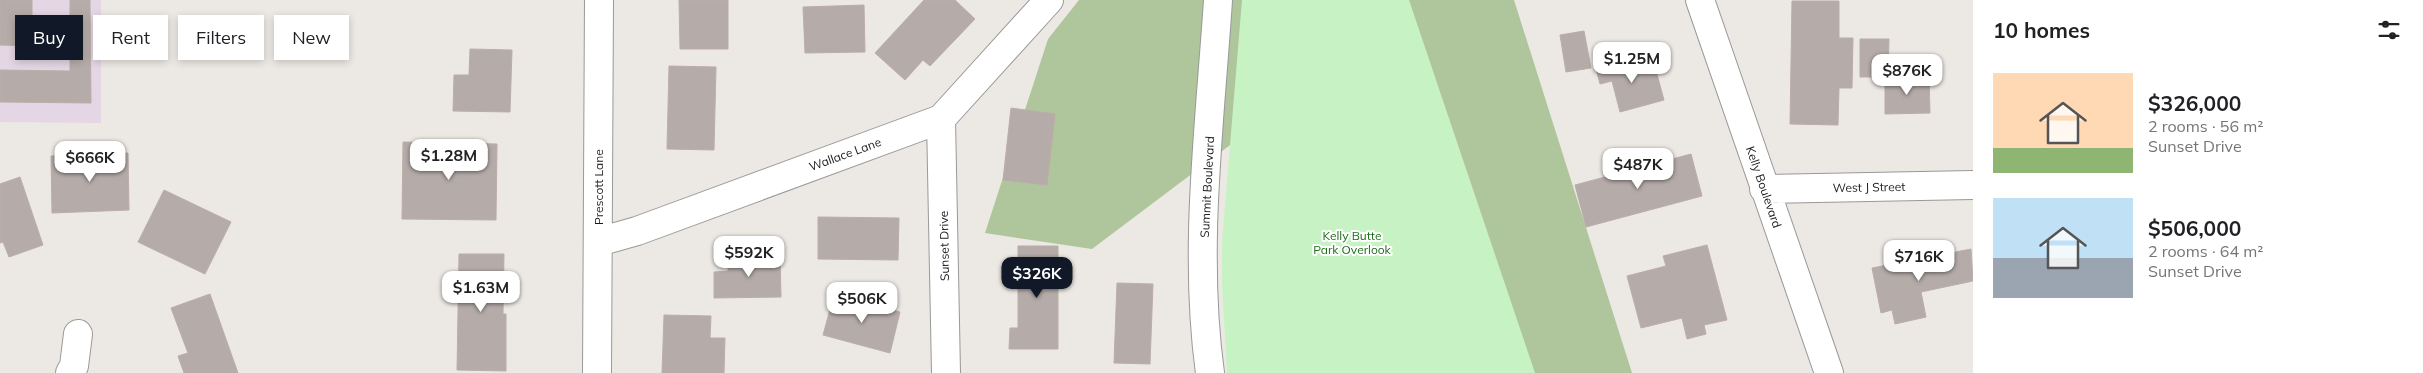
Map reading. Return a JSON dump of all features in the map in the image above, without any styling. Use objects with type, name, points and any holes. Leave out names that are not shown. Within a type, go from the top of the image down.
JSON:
[{"type":"street","name":"Prescott Lane","points":[[597,373],[599,0]]},
{"type":"street","name":"Wallace Lane","points":[[598,242],[637,231],[941,119],[1049,0]]},
{"type":"street","name":"Summit Boulevard","points":[[1210,373],[1207,345],[1203,232],[1218,0]]},
{"type":"street","name":"Kelly Boulevard","points":[[1700,0],[1829,373]]},
{"type":"street","name":"Sunset Drive","points":[[941,119],[946,373]]},
{"type":"street","name":"West J Street","points":[[1764,189],[1973,185]]},
{"type":"street","points":[[70,373],[74,366],[78,334]]},
{"type":"shaded area","points":[[0,0],[101,0],[101,15],[93,15],[93,60],[101,60],[101,123],[0,122]]},
{"type":"green space","points":[[1079,0],[1514,0],[1632,373],[1293,373],[1274,112],[1092,249],[985,233],[1048,39]]},
{"type":"green space","name":"Kelly Butte Park Overlook","points":[[1242,0],[1409,0],[1535,373],[1227,373],[1222,285],[1222,242]]},
{"type":"building","points":[[0,0],[32,0],[32,15],[15,15],[15,45],[0,45]]},
{"type":"building","points":[[70,0],[90,0],[91,103],[0,102],[0,70],[70,71],[70,60],[83,60],[83,15],[70,15]]},
{"type":"building","points":[[679,0],[728,0],[728,49],[680,49]]},
{"type":"building","points":[[924,0],[955,0],[975,19],[930,66],[923,60],[905,80],[875,53]]},
{"type":"building","points":[[1792,1],[1839,1],[1839,38],[1853,38],[1852,88],[1839,88],[1838,125],[1790,124]]},
{"type":"building","points":[[864,5],[865,52],[805,53],[803,7]]},
{"type":"building","points":[[1584,31],[1591,68],[1566,72],[1560,35]]},
{"type":"building","points":[[1860,39],[1889,39],[1888,77],[1860,77]]},
{"type":"building","points":[[470,49],[512,50],[510,112],[453,111],[454,75],[469,75]]},
{"type":"building","points":[[1637,57],[1641,71],[1655,67],[1664,100],[1620,112],[1612,81],[1600,84],[1596,69]]},
{"type":"building","points":[[669,66],[716,67],[714,150],[667,149]]},
{"type":"building","points":[[1929,77],[1930,113],[1885,114],[1885,78]]},
{"type":"building","points":[[1011,108],[1055,114],[1047,185],[1003,180]]},
{"type":"building","points":[[403,142],[497,144],[496,220],[402,219]]},
{"type":"building","points":[[128,153],[129,210],[52,213],[51,156]]},
{"type":"building","points":[[1691,154],[1702,196],[1586,227],[1575,185]]},
{"type":"building","points":[[20,177],[43,245],[9,257],[3,242],[0,243],[0,184]]},
{"type":"building","points":[[164,190],[231,222],[205,274],[138,242]]},
{"type":"building","points":[[818,217],[899,218],[898,260],[818,259]]},
{"type":"building","points":[[1707,245],[1727,320],[1704,325],[1706,334],[1687,339],[1682,318],[1641,328],[1627,276],[1666,266],[1663,256]]},
{"type":"building","points":[[1018,246],[1058,246],[1058,349],[1009,349],[1010,328],[1018,328]]},
{"type":"building","points":[[1971,249],[1973,281],[1921,292],[1926,317],[1895,324],[1892,310],[1881,313],[1872,268]]},
{"type":"building","points":[[459,254],[504,254],[503,314],[506,314],[506,371],[457,370]]},
{"type":"building","points":[[780,256],[781,297],[714,298],[714,272],[728,271],[728,257]]},
{"type":"building","points":[[1117,283],[1153,284],[1150,364],[1114,363]]},
{"type":"building","points":[[210,294],[238,373],[184,373],[178,356],[188,353],[171,308]]},
{"type":"building","points":[[834,295],[900,312],[890,353],[823,335]]},
{"type":"building","points":[[664,315],[711,316],[710,338],[725,338],[724,373],[662,373]]}]
